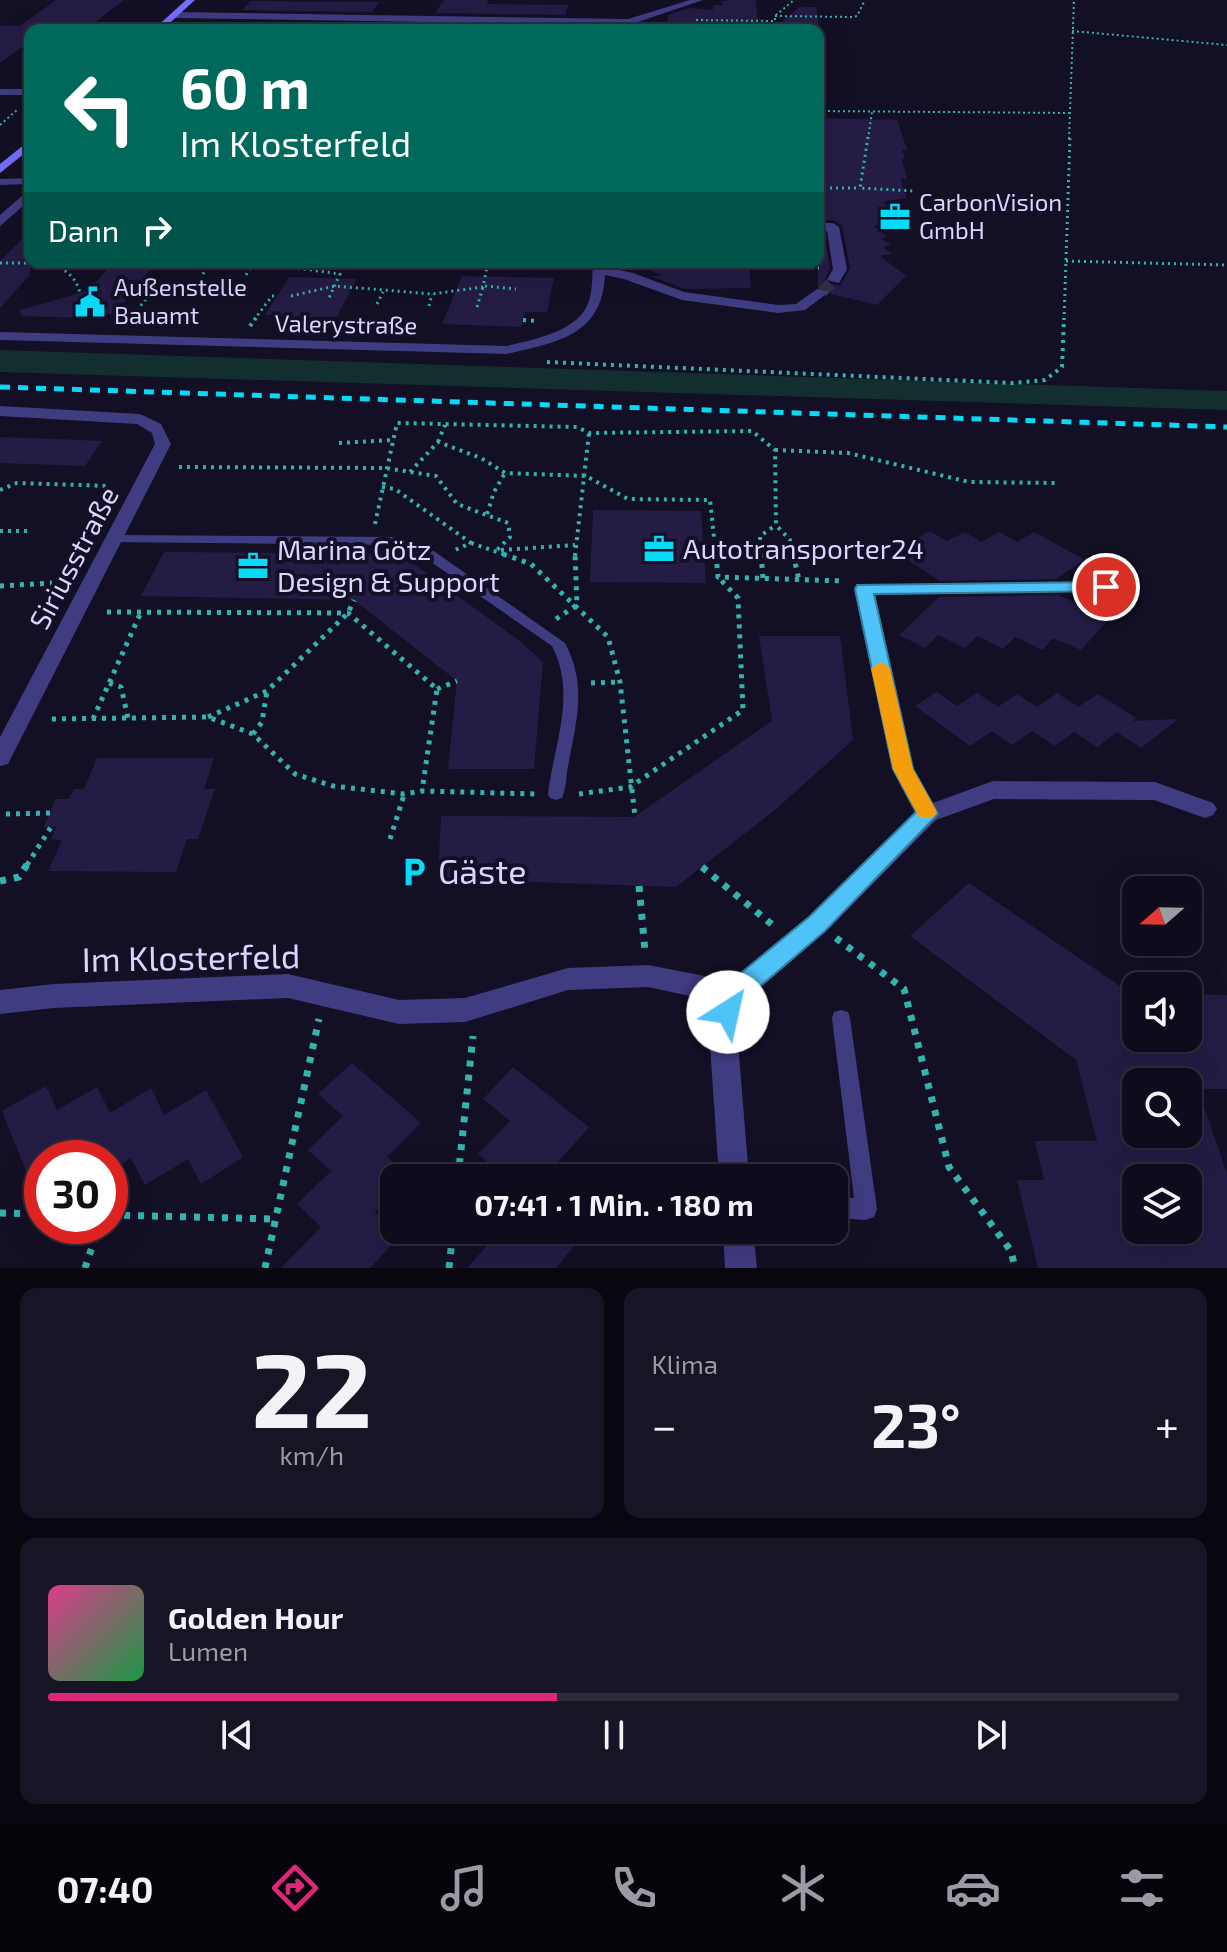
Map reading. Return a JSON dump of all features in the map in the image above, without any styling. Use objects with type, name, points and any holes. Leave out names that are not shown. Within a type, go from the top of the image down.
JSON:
[{"type":"main road","points":[[164,24],[191,0]]},
{"type":"main road","points":[[0,170],[24,148]]},
{"type":"street","points":[[637,24],[699,0]]},
{"type":"street","points":[[175,15],[549,24]]},
{"type":"street","points":[[0,92],[24,92]]},
{"type":"street","points":[[0,182],[24,181]]},
{"type":"street","points":[[0,222],[24,199]]},
{"type":"street","points":[[824,227],[833,227],[837,274]]},
{"type":"street","name":"Valerystraße","points":[[0,336],[507,350],[548,339],[581,322],[594,305],[600,268]]},
{"type":"street","name":"Valerystraße","points":[[608,268],[690,298],[734,301],[757,308],[802,307],[822,292]]},
{"type":"street","name":"Siriusstraße","points":[[0,411],[123,416],[155,425],[162,435],[163,444],[0,758]]},
{"type":"street","points":[[928,814],[903,769],[864,589],[1106,587]]},
{"type":"street","points":[[733,1164],[723,1030],[734,994],[817,924],[928,814],[993,790],[1155,791],[1205,809]]},
{"type":"street","name":"Im Klosterfeld","points":[[0,1002],[54,996],[288,986],[399,1012],[476,1007],[568,979],[648,976],[734,994]]},
{"type":"street","points":[[739,1244],[741,1268]]},
{"type":"lane","points":[[116,539],[396,541],[411,545],[436,559],[558,643],[572,667],[569,729],[557,776],[556,794]]},
{"type":"lane","points":[[841,1018],[866,1209],[848,1208]]},
{"type":"path","points":[[775,24],[775,19],[794,0]]},
{"type":"path","points":[[696,20],[853,17],[857,16],[865,0]]},
{"type":"path","points":[[536,361],[1013,383],[1045,380],[1062,367],[1074,0]]},
{"type":"path","points":[[1072,31],[1227,45]]},
{"type":"path","points":[[0,125],[21,106]]},
{"type":"path","points":[[824,111],[1069,113]]},
{"type":"path","points":[[860,188],[872,112]]},
{"type":"path","points":[[824,188],[913,191]]},
{"type":"path","points":[[1066,261],[1227,265]]},
{"type":"path","points":[[0,263],[24,263]]},
{"type":"path","points":[[62,268],[76,278],[80,293]]},
{"type":"path","points":[[203,274],[207,268]]},
{"type":"path","points":[[246,275],[250,268]]},
{"type":"path","points":[[270,268],[340,274],[328,300]]},
{"type":"path","points":[[477,307],[487,268]]},
{"type":"path","points":[[742,268],[837,274]]},
{"type":"path","points":[[291,296],[335,286],[432,294],[484,287],[516,289]]},
{"type":"path","points":[[123,329],[154,288]]},
{"type":"path","points":[[296,290],[311,290]]},
{"type":"path","points":[[377,304],[383,292]]},
{"type":"path","points":[[429,306],[432,294]]},
{"type":"path","points":[[263,310],[272,296],[277,296]]},
{"type":"path","points":[[370,540],[397,423],[577,427],[589,433],[752,431],[775,450],[848,453],[969,482],[1057,483]]},
{"type":"path","points":[[410,472],[438,442],[445,425]]},
{"type":"path","points":[[539,630],[577,605],[575,545],[589,433]]},
{"type":"path","points":[[339,443],[393,440]]},
{"type":"path","points":[[52,719],[208,717],[253,734],[295,774],[333,786],[404,794],[422,791],[594,795],[630,787],[743,710],[738,598],[718,577],[710,500],[628,499],[586,476],[505,473],[481,458],[438,442]]},
{"type":"path","points":[[775,450],[776,525],[790,540],[799,580]]},
{"type":"path","points":[[179,467],[385,468],[436,476],[444,493],[457,507],[508,523],[510,537],[496,551],[575,545]]},
{"type":"path","points":[[487,514],[494,492],[505,473]]},
{"type":"path","points":[[0,490],[17,483],[109,486]]},
{"type":"path","points":[[382,487],[395,489],[471,543],[436,559]]},
{"type":"path","points":[[763,579],[760,536],[776,525]]},
{"type":"path","points":[[0,531],[30,531]]},
{"type":"path","points":[[718,577],[849,581]]},
{"type":"path","points":[[0,586],[52,583]]},
{"type":"path","points":[[208,717],[267,691],[348,613],[354,600]]},
{"type":"path","points":[[107,612],[348,613],[437,689]]},
{"type":"path","points":[[93,719],[141,612]]},
{"type":"path","points":[[437,689],[457,681]]},
{"type":"path","points":[[109,683],[121,687],[128,718]]},
{"type":"path","points":[[422,791],[437,689]]},
{"type":"path","points":[[253,734],[262,722],[267,691]]},
{"type":"path","points":[[630,787],[635,817]]},
{"type":"path","points":[[390,839],[404,794]]},
{"type":"path","points":[[6,814],[50,813]]},
{"type":"path","points":[[0,881],[19,877],[51,827]]},
{"type":"path","points":[[702,867],[794,943]]},
{"type":"path","points":[[639,886],[648,976]]},
{"type":"path","points":[[817,924],[904,989],[949,1167],[1011,1251],[1015,1268]]},
{"type":"path","points":[[265,1268],[324,994]]},
{"type":"path","points":[[459,1164],[476,1007]]},
{"type":"path","points":[[0,1213],[24,1214]]},
{"type":"path","points":[[128,1215],[275,1219]]},
{"type":"path","points":[[85,1268],[93,1244]]},
{"type":"path","points":[[449,1268],[452,1244]]},
{"type":"green space","points":[[0,350],[1227,391],[1227,410],[0,372]]},
{"type":"building","points":[[56,0],[124,0],[93,24],[24,24],[24,45],[0,63],[0,26],[20,26]]},
{"type":"building","points":[[444,0],[568,5],[565,15],[435,13]]},
{"type":"building","points":[[756,0],[758,24],[667,24],[668,15],[690,8],[713,10],[713,5],[722,5],[722,1]]},
{"type":"building","points":[[251,1],[379,2],[372,12],[242,10]]},
{"type":"building","points":[[799,7],[816,7],[819,24],[780,24]]},
{"type":"building","points":[[231,22],[364,24],[229,24]]},
{"type":"building","points":[[824,118],[897,120],[907,150],[902,150],[905,159],[902,159],[907,179],[901,179],[906,198],[882,202],[909,220],[874,226],[888,237],[881,238],[891,245],[883,247],[892,254],[880,256],[906,276],[877,305],[831,294],[830,289],[818,286],[818,268],[824,268],[824,234],[830,268],[824,281],[840,286],[850,268],[842,226],[833,220],[824,220]]},
{"type":"building","points":[[24,237],[24,268],[30,268],[30,275],[0,308],[0,261]]},
{"type":"building","points":[[108,268],[151,268],[115,314],[90,313],[86,318],[21,316],[20,310],[90,290]]},
{"type":"building","points":[[645,268],[749,268],[751,288],[685,289],[651,276],[662,276]]},
{"type":"building","points":[[462,276],[554,278],[547,312],[525,312],[521,327],[442,324]]},
{"type":"building","points":[[289,277],[357,279],[336,318],[265,315]]},
{"type":"building","points":[[0,437],[102,441],[85,466],[0,463]]},
{"type":"building","points":[[593,510],[701,511],[706,583],[590,582]]},
{"type":"building","points":[[930,531],[947,541],[965,532],[981,542],[999,532],[1017,542],[1034,532],[1085,560],[1056,579],[940,581],[894,551]]},
{"type":"building","points":[[164,552],[396,554],[521,642],[543,662],[534,769],[448,769],[457,681],[354,600],[141,596]]},
{"type":"building","points":[[1058,595],[1110,618],[1081,650],[1053,638],[1043,650],[1015,637],[1003,649],[977,636],[965,648],[938,635],[925,648],[899,635],[939,597]]},
{"type":"building","points":[[759,636],[840,636],[853,740],[775,810],[676,887],[438,879],[441,816],[634,817],[772,721]]},
{"type":"building","points":[[937,692],[957,706],[977,693],[998,707],[1017,694],[1037,707],[1057,693],[1078,707],[1098,694],[1136,718],[1133,721],[1178,719],[1141,748],[1117,732],[1097,747],[1074,732],[1055,746],[1032,731],[1012,745],[992,731],[970,746],[915,706]]},
{"type":"building","points":[[97,758],[214,758],[204,789],[215,789],[198,839],[187,839],[176,872],[48,871],[62,840],[51,839],[56,827],[43,828],[56,799],[69,799],[74,789],[84,789]]},
{"type":"building","points":[[969,883],[1122,987],[1122,1052],[1202,1052],[1202,994],[1227,995],[1227,1089],[1202,1089],[1202,1068],[1122,1068],[1122,1148],[1202,1148],[1202,1101],[1227,1174],[1227,1268],[1038,1268],[1017,1180],[1044,1180],[1035,1141],[1097,1141],[1076,1060],[910,936]]},
{"type":"building","points":[[352,1063],[421,1123],[387,1157],[395,1164],[380,1164],[380,1207],[375,1212],[380,1217],[380,1244],[392,1244],[370,1268],[281,1268],[321,1227],[297,1204],[331,1171],[308,1150],[343,1116],[318,1094]]},
{"type":"building","points":[[513,1067],[589,1127],[558,1162],[560,1164],[490,1164],[478,1154],[510,1121],[483,1099]]},
{"type":"building","points":[[46,1086],[57,1110],[97,1087],[110,1113],[151,1088],[164,1115],[206,1090],[243,1157],[201,1184],[188,1159],[145,1185],[131,1158],[128,1160],[128,1140],[24,1140],[24,1166],[2,1111]]},
{"type":"building","points":[[488,1244],[576,1244],[556,1268],[467,1268]]},
{"type":"tunnel","points":[[822,292],[834,280]]},
{"type":"railway","points":[[0,387],[1227,427]]},
{"type":"slow traffic","points":[[881,668],[903,769],[926,812]]},
{"type":"place","name":"CarbonVision GmbH","points":[[895,217]]},
{"type":"place","name":"Außenstelle Bauamt","points":[[90,302]]},
{"type":"place","name":"Autotransporter24","points":[[659,549]]},
{"type":"place","name":"Marina Götz Design & Support","points":[[253,566]]},
{"type":"place","name":"Gäste","points":[[414,872]]},
{"type":"route","points":[[728,1012],[734,994],[817,924],[928,814],[903,769],[864,589],[1106,587]]}]
